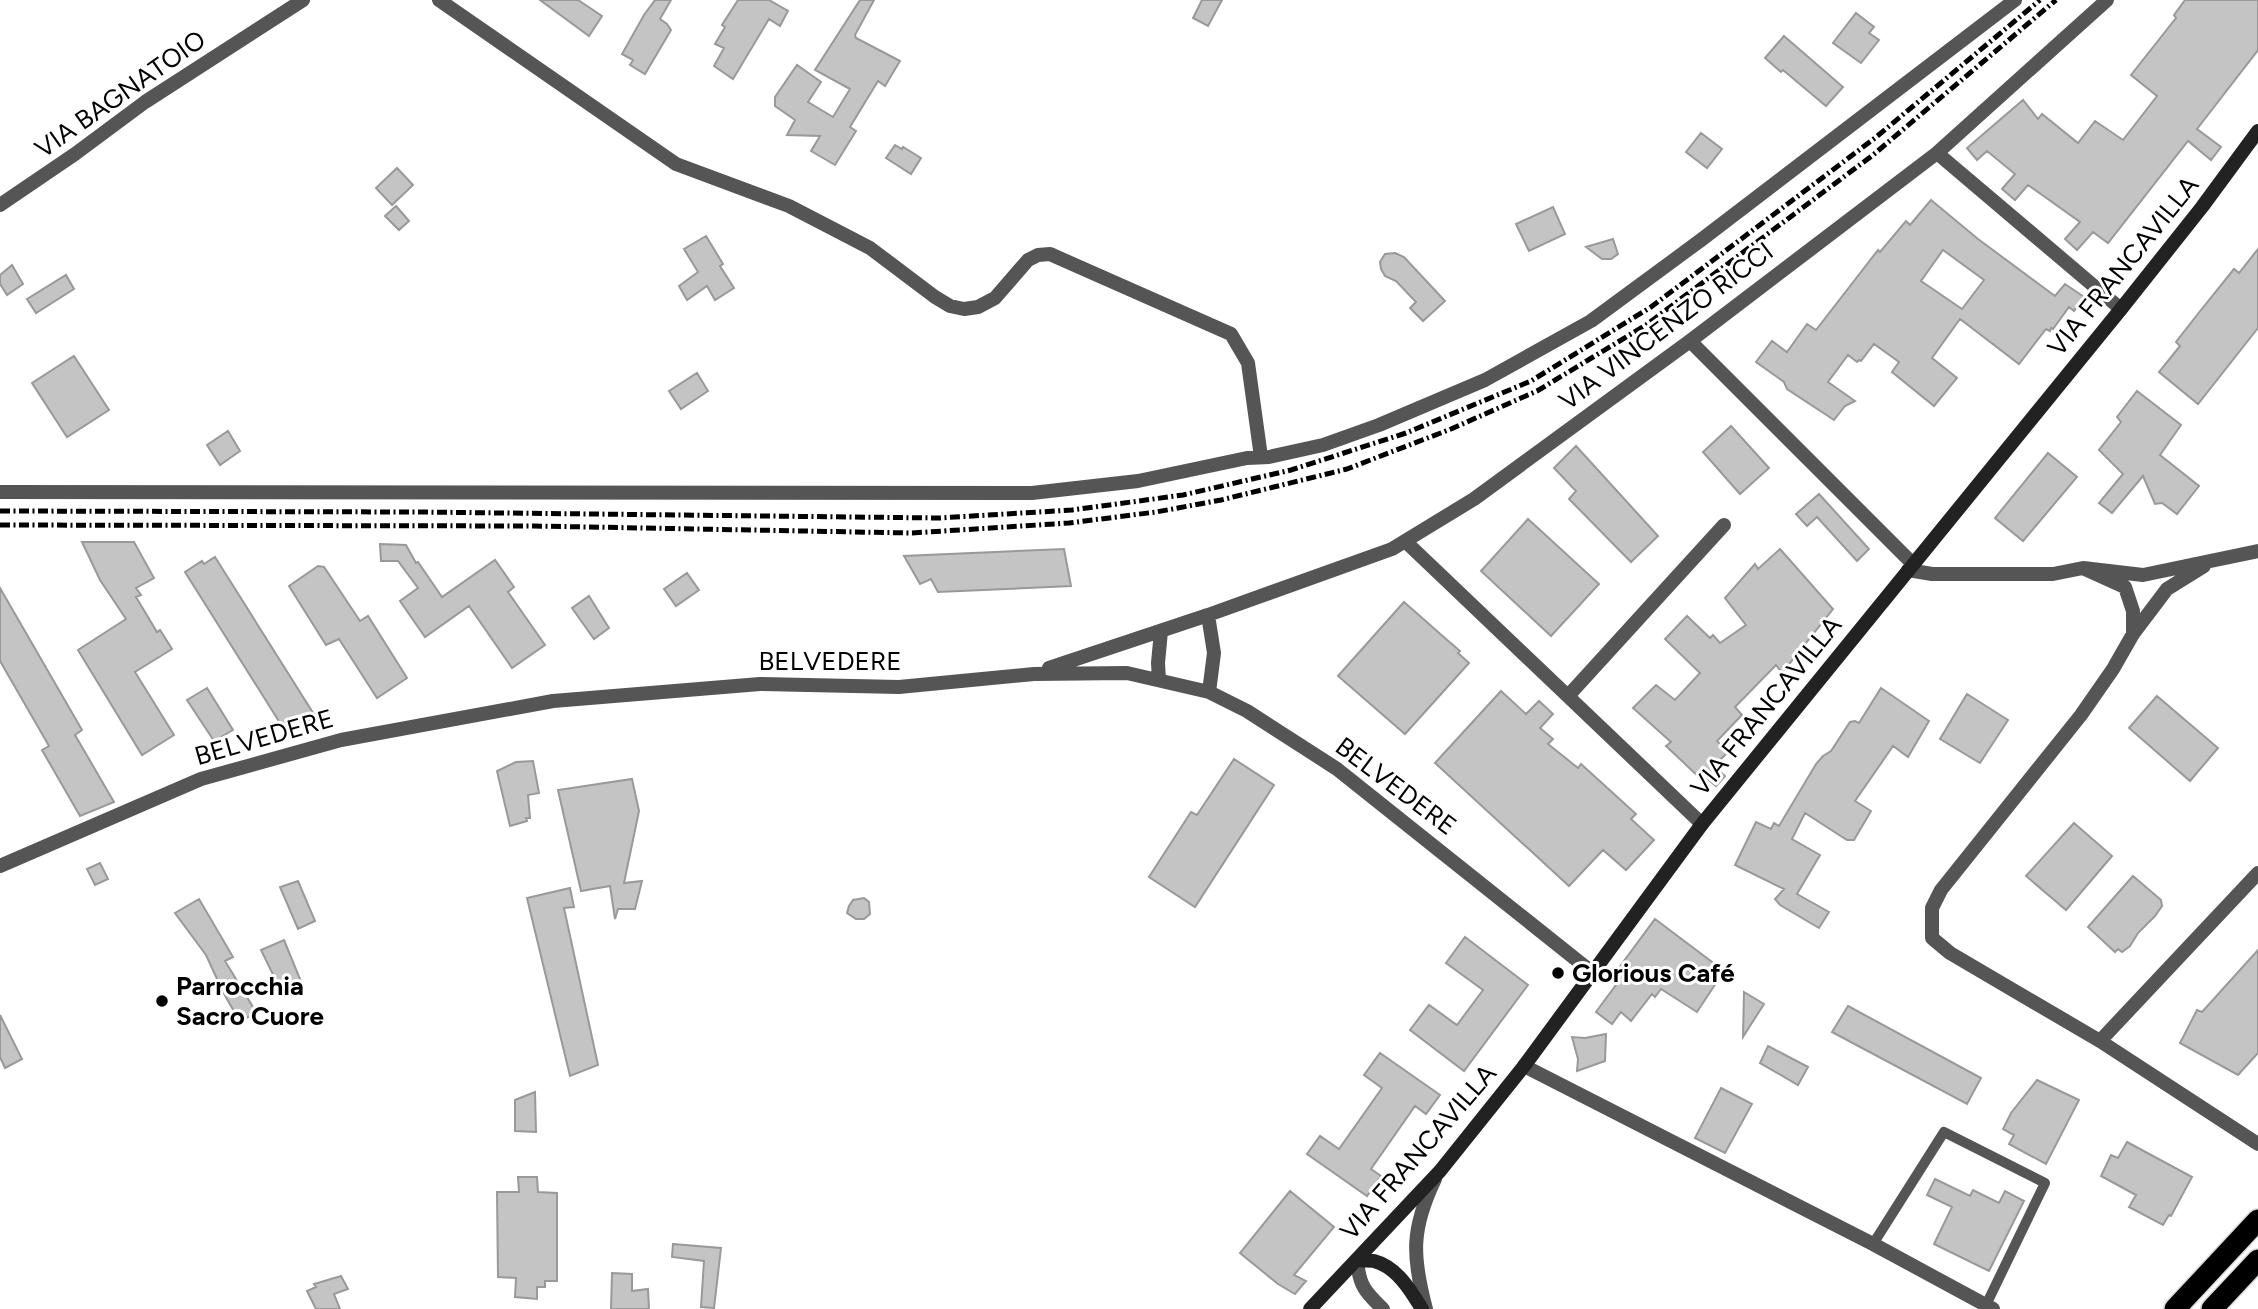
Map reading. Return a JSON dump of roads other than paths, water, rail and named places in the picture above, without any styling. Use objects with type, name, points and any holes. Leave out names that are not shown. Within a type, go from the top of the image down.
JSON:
[{"type":"highway","points":[[2174,1307],[2258,1220]]},
{"type":"highway","points":[[2212,1309],[2258,1260]]},
{"type":"street","name":"VIA BAGNATOIO","points":[[0,205],[75,155],[145,102],[303,0]]},
{"type":"street","points":[[439,0],[676,164],[789,206],[870,247],[950,306],[964,309],[978,307],[995,298],[1027,260],[1050,254],[1231,334],[1248,363],[1261,457]]},
{"type":"street","points":[[0,492],[1032,493],[1138,481],[1247,457],[1261,457],[1322,445],[1446,398],[1485,380],[1591,321],[2015,0]]},
{"type":"street","name":"VIA VINCENZO RICCI","points":[[1034,674],[1392,549],[1474,499],[1690,341],[1937,153],[2107,0]]},
{"type":"street","name":"VIA FRANCAVILLA","points":[[1310,1309],[1440,1171],[1524,1066],[1702,824],[2121,309],[2258,131]]},
{"type":"street","points":[[1937,153],[2121,309]]},
{"type":"street","points":[[1690,341],[1911,567],[1932,574],[2053,574],[2083,568],[2143,575],[2258,551]]},
{"type":"street","points":[[1568,696],[1724,525]]},
{"type":"street","points":[[1405,541],[1702,824]]},
{"type":"street","points":[[2213,561],[2166,589],[2133,634],[2081,715],[1941,890],[1932,908],[1932,938],[1950,953],[2101,1041],[2258,1144]]},
{"type":"street","points":[[2083,568],[2124,587],[2133,611],[2133,634]]},
{"type":"street","points":[[1208,615],[1214,653],[1209,692]]},
{"type":"street","points":[[1159,679],[1161,631]]},
{"type":"street","name":"BELVEDERE","points":[[0,866],[201,779],[341,740],[553,701],[760,684],[899,687],[1034,674],[1127,673],[1209,692],[1247,711],[1337,769],[1593,972]]},
{"type":"street","points":[[2101,1041],[2258,873]]},
{"type":"street","points":[[1524,1066],[1873,1244],[1989,1307]]},
{"type":"street","points":[[1424,1309],[1418,1278],[1416,1232],[1423,1205],[1440,1171]]},
{"type":"street","points":[[1383,1309],[1368,1295],[1359,1280],[1357,1260],[1374,1261],[1389,1268],[1407,1285],[1424,1309]]},
{"type":"lane","points":[[1873,1244],[1944,1132],[2045,1183],[1989,1307]]},
{"type":"railway","points":[[0,511],[418,512],[939,518],[1072,510],[1183,495],[1291,470],[1406,433],[1531,381],[1651,307],[1875,138],[2040,0]]},
{"type":"railway","points":[[0,525],[534,526],[912,533],[1069,523],[1156,512],[1221,500],[1347,469],[1451,429],[1537,391],[1646,325],[1873,155],[2056,0]]},
{"type":"place","name":"Glorious Café","points":[[1558,973]]},
{"type":"place","name":"Parrocchia Sacro Cuore","points":[[162,1001]]}]
